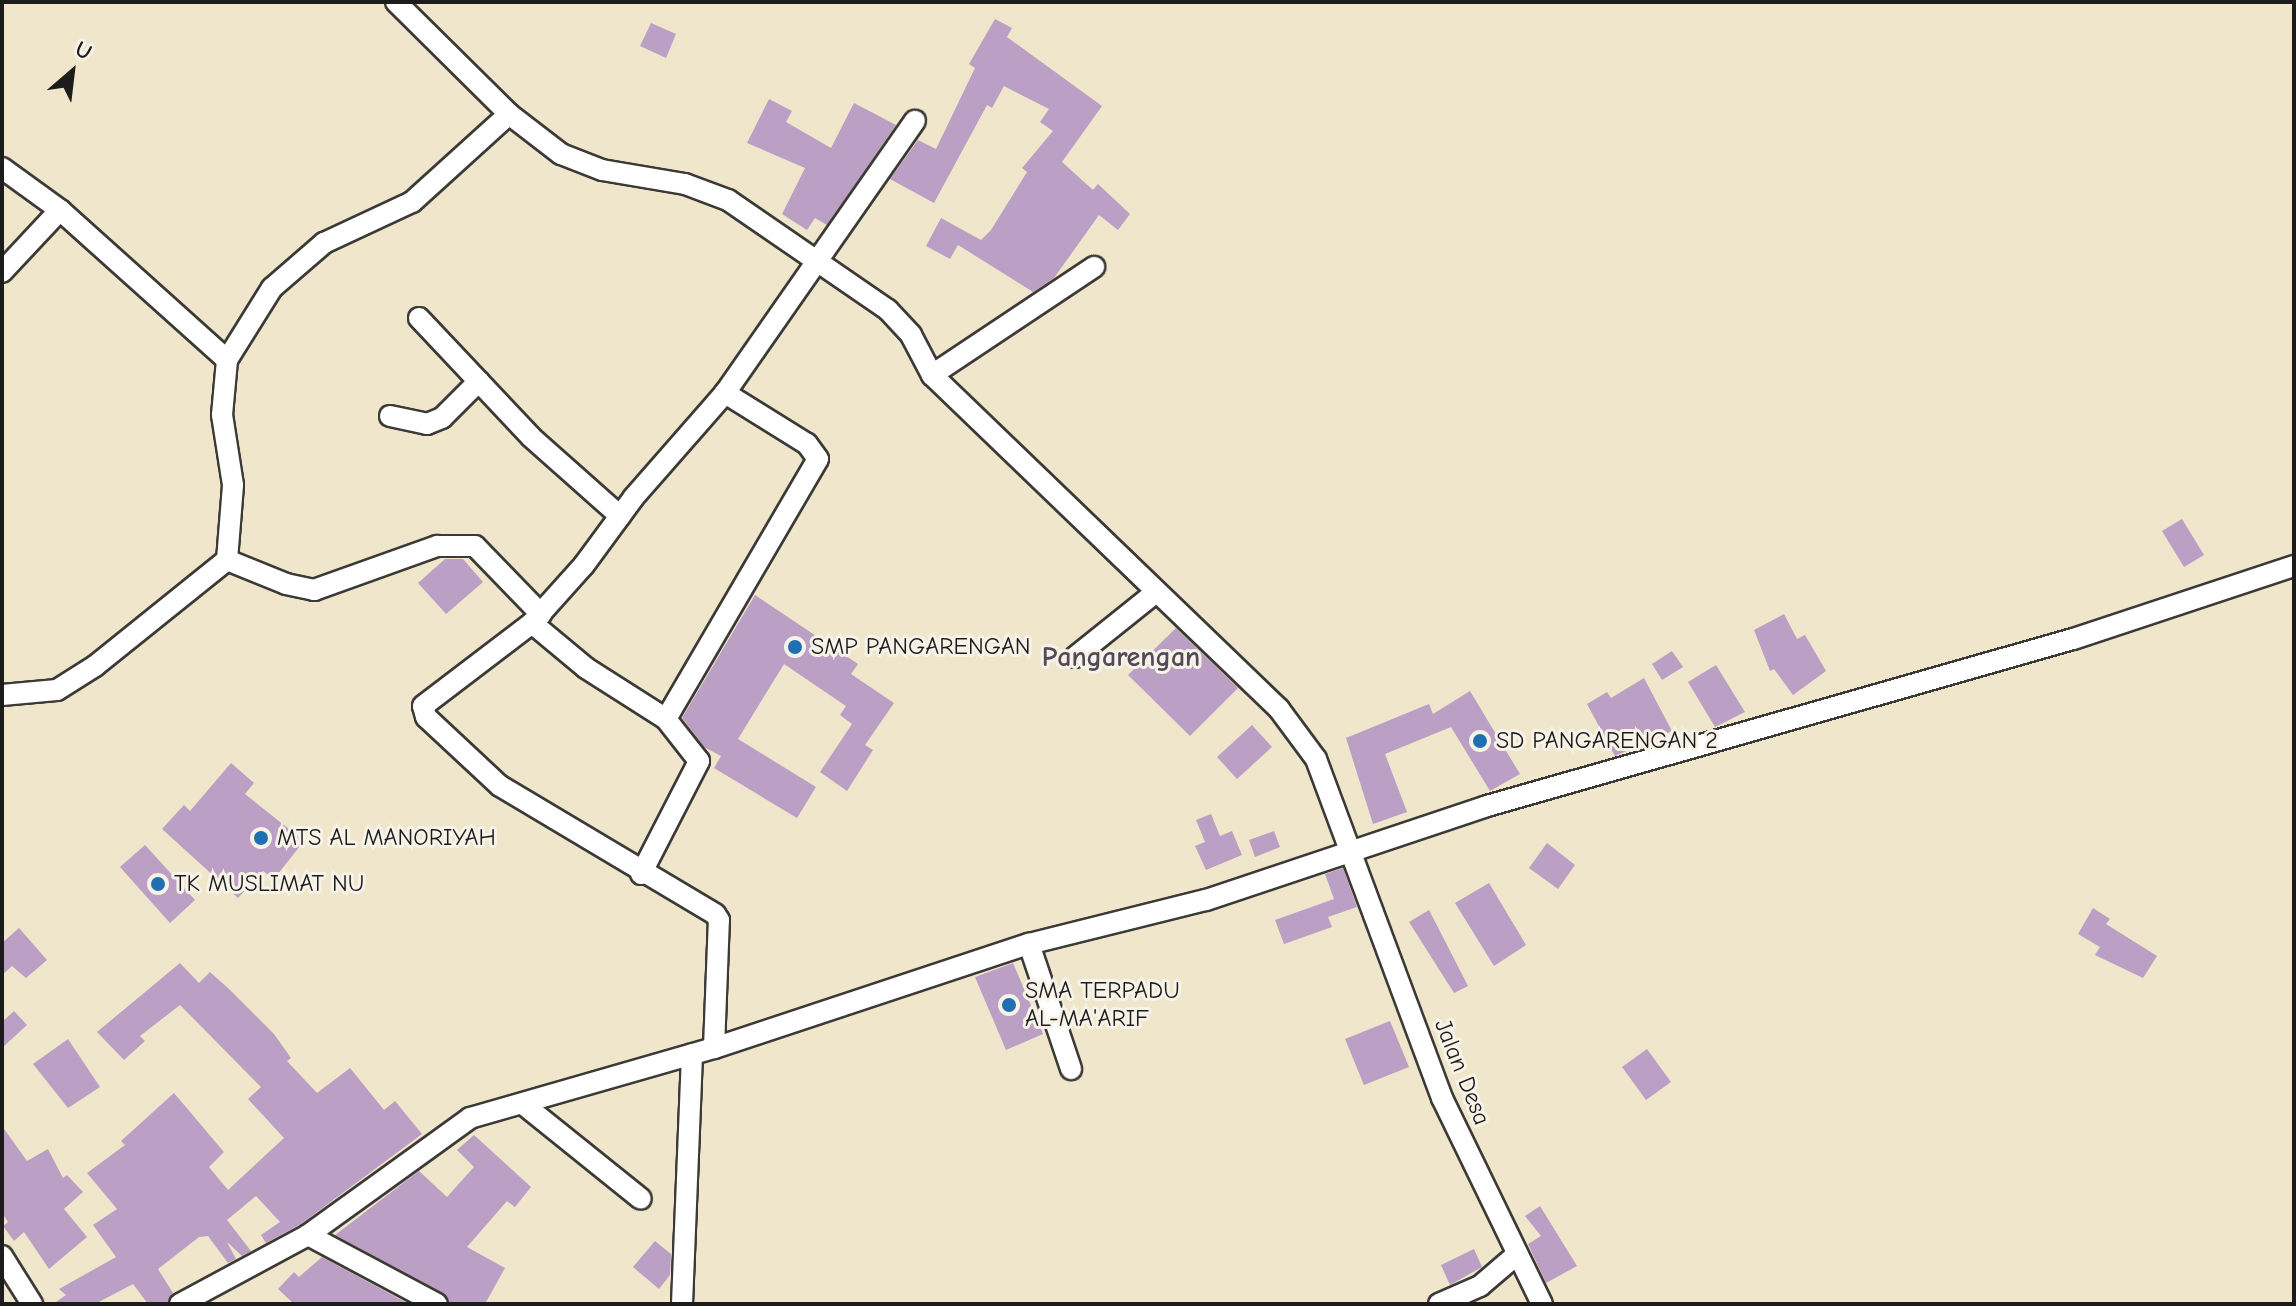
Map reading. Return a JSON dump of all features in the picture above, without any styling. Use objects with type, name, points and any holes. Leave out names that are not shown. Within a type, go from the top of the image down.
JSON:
[{"type":"street","name":"Jalan Desa","points":[[396,2],[509,114],[561,154],[602,170],[685,184],[728,200],[888,310],[911,335],[932,375],[1155,593],[1279,709],[1316,759],[1354,852],[1442,1098],[1515,1256],[1542,1304]]},
{"type":"street","points":[[2,695],[57,690],[95,666],[227,560],[233,485],[222,415],[227,360],[272,288],[324,243],[412,202],[509,114]]},
{"type":"street","points":[[714,1048],[719,920],[708,909],[641,874],[500,786],[426,717],[425,702],[536,618],[725,393],[915,121]]},
{"type":"street","points":[[2,168],[60,210],[227,360]]},
{"type":"street","points":[[2,272],[60,210]]},
{"type":"street","points":[[932,375],[1094,267]]},
{"type":"street","points":[[419,318],[479,381],[620,516]]},
{"type":"street","points":[[390,416],[427,424],[442,418],[479,381]]},
{"type":"street","points":[[666,719],[818,459],[807,444],[725,393]]},
{"type":"street","points":[[227,560],[314,590],[437,546],[467,544],[499,566],[536,618],[586,668],[666,719],[699,761],[641,874]]},
{"type":"street","points":[[180,1304],[308,1235],[470,1118],[714,1048],[1029,944],[1206,900],[1487,806],[2073,639],[2294,566]]},
{"type":"street","points":[[1075,657],[1155,593]]},
{"type":"street","points":[[1029,944],[1071,1069]]},
{"type":"street","points":[[682,1304],[692,1054]]},
{"type":"street","points":[[523,1104],[641,1199]]},
{"type":"street","points":[[308,1235],[437,1304]]},
{"type":"street","points":[[2,1256],[32,1304]]},
{"type":"street","points":[[1439,1304],[1480,1286],[1515,1256]]},
{"type":"building","points":[[995,19],[1012,28],[1007,37],[1102,106],[1062,162],[1093,190],[1098,184],[1130,214],[1118,230],[1099,215],[1054,278],[1033,292],[958,245],[950,259],[926,246],[941,218],[981,240],[991,230],[1027,172],[1022,168],[1053,131],[1040,122],[1049,109],[1004,86],[992,108],[987,105],[934,203],[890,179],[918,140],[936,149],[975,68],[969,64]]},
{"type":"building","points":[[651,23],[676,34],[666,58],[640,46]]},
{"type":"building","points":[[769,99],[792,111],[786,122],[831,148],[854,103],[896,125],[827,225],[815,218],[807,230],[782,214],[805,168],[747,143]]},
{"type":"building","points":[[2182,519],[2204,555],[2184,567],[2162,531]]},
{"type":"building","points":[[445,559],[463,559],[483,582],[446,614],[418,583]]},
{"type":"building","points":[[755,595],[858,664],[851,674],[894,703],[865,745],[873,750],[847,791],[820,772],[852,724],[840,715],[846,706],[784,664],[738,739],[816,787],[797,818],[714,768],[721,756],[704,747],[682,718]]},
{"type":"building","points":[[1784,614],[1797,639],[1805,635],[1826,671],[1793,695],[1774,669],[1770,671],[1754,630]]},
{"type":"building","points":[[1176,628],[1238,688],[1190,736],[1128,675]]},
{"type":"building","points":[[1672,651],[1683,667],[1662,680],[1652,664]]},
{"type":"building","points":[[1716,665],[1745,712],[1715,727],[1688,682]]},
{"type":"building","points":[[1644,678],[1672,731],[1615,756],[1587,704],[1607,692],[1611,698]]},
{"type":"building","points":[[1470,691],[1520,774],[1490,791],[1451,727],[1385,754],[1407,812],[1373,824],[1346,738],[1429,704],[1433,714]]},
{"type":"building","points":[[1252,725],[1272,747],[1237,779],[1217,757]]},
{"type":"building","points":[[231,763],[254,783],[245,794],[304,841],[274,879],[263,871],[238,898],[162,829],[184,805],[190,811]]},
{"type":"building","points":[[1211,814],[1220,836],[1232,831],[1242,855],[1206,870],[1195,846],[1205,842],[1196,820]]},
{"type":"building","points":[[1274,831],[1280,847],[1255,857],[1249,840]]},
{"type":"building","points":[[1547,843],[1575,865],[1558,889],[1529,868]]},
{"type":"building","name":"TK MUSLIMAT NU","points":[[145,845],[195,900],[170,923],[120,867]]},
{"type":"building","points":[[1343,868],[1357,907],[1328,917],[1332,927],[1284,944],[1275,920],[1334,899],[1325,874]]},
{"type":"building","points":[[1489,883],[1526,945],[1494,966],[1455,903]]},
{"type":"building","points":[[2093,908],[2110,919],[2106,924],[2157,956],[2143,978],[2095,955],[2100,947],[2078,934]]},
{"type":"building","points":[[1429,910],[1468,986],[1454,993],[1409,922]]},
{"type":"building","points":[[19,928],[47,960],[26,978],[12,966],[2,975],[2,943]]},
{"type":"building","points":[[180,963],[199,983],[210,972],[229,989],[274,1034],[291,1058],[287,1061],[317,1093],[350,1068],[384,1110],[395,1101],[422,1134],[301,1224],[266,1243],[261,1235],[280,1222],[256,1196],[227,1220],[251,1251],[242,1256],[227,1242],[236,1259],[228,1263],[208,1236],[199,1237],[158,1269],[173,1293],[167,1304],[148,1304],[133,1284],[95,1304],[53,1304],[66,1295],[59,1289],[116,1257],[93,1225],[117,1209],[87,1173],[125,1145],[121,1141],[174,1093],[224,1152],[209,1167],[228,1190],[284,1138],[248,1099],[261,1087],[180,1005],[140,1036],[145,1041],[124,1060],[97,1032]]},
{"type":"building","name":"SMA TERPADU AL-MA'ARIF","points":[[1013,963],[1043,1034],[1006,1050],[975,977]]},
{"type":"building","points":[[14,1011],[27,1025],[2,1048],[2,1022]]},
{"type":"building","points":[[1390,1021],[1409,1067],[1364,1085],[1345,1039]]},
{"type":"building","points":[[68,1039],[100,1087],[68,1108],[33,1064]]},
{"type":"building","points":[[1647,1049],[1671,1082],[1646,1100],[1622,1067]]},
{"type":"building","points":[[2,1126],[27,1161],[48,1149],[63,1178],[67,1175],[83,1192],[64,1209],[87,1237],[49,1269],[24,1232],[14,1241],[3,1226],[8,1222],[2,1213]]},
{"type":"building","points":[[474,1135],[531,1187],[515,1207],[507,1201],[467,1247],[505,1268],[485,1304],[450,1304],[443,1293],[335,1235],[419,1171],[447,1197],[474,1167],[457,1150]]},
{"type":"building","points":[[1540,1206],[1577,1266],[1546,1283],[1528,1244],[1541,1236],[1525,1216]]},
{"type":"building","points":[[655,1241],[671,1254],[670,1275],[659,1289],[633,1267]]},
{"type":"building","points":[[1474,1249],[1482,1267],[1450,1285],[1441,1265]]},
{"type":"building","points":[[322,1257],[409,1304],[294,1304],[278,1289],[294,1272],[299,1277]]},
{"type":"place","name":"SMP PANGARENGAN","points":[[795,647]]},
{"type":"place","name":"SD PANGARENGAN 2","points":[[1480,741]]},
{"type":"place","name":"MTS AL MANORIYAH","points":[[261,838]]},
{"type":"place","name":"TK MUSLIMAT NU","points":[[158,884]]},
{"type":"place","name":"SMA TERPADU AL-MA'ARIF","points":[[1009,1005]]},
{"type":"district","name":"Pangarengan","points":[[1121,657]]}]
